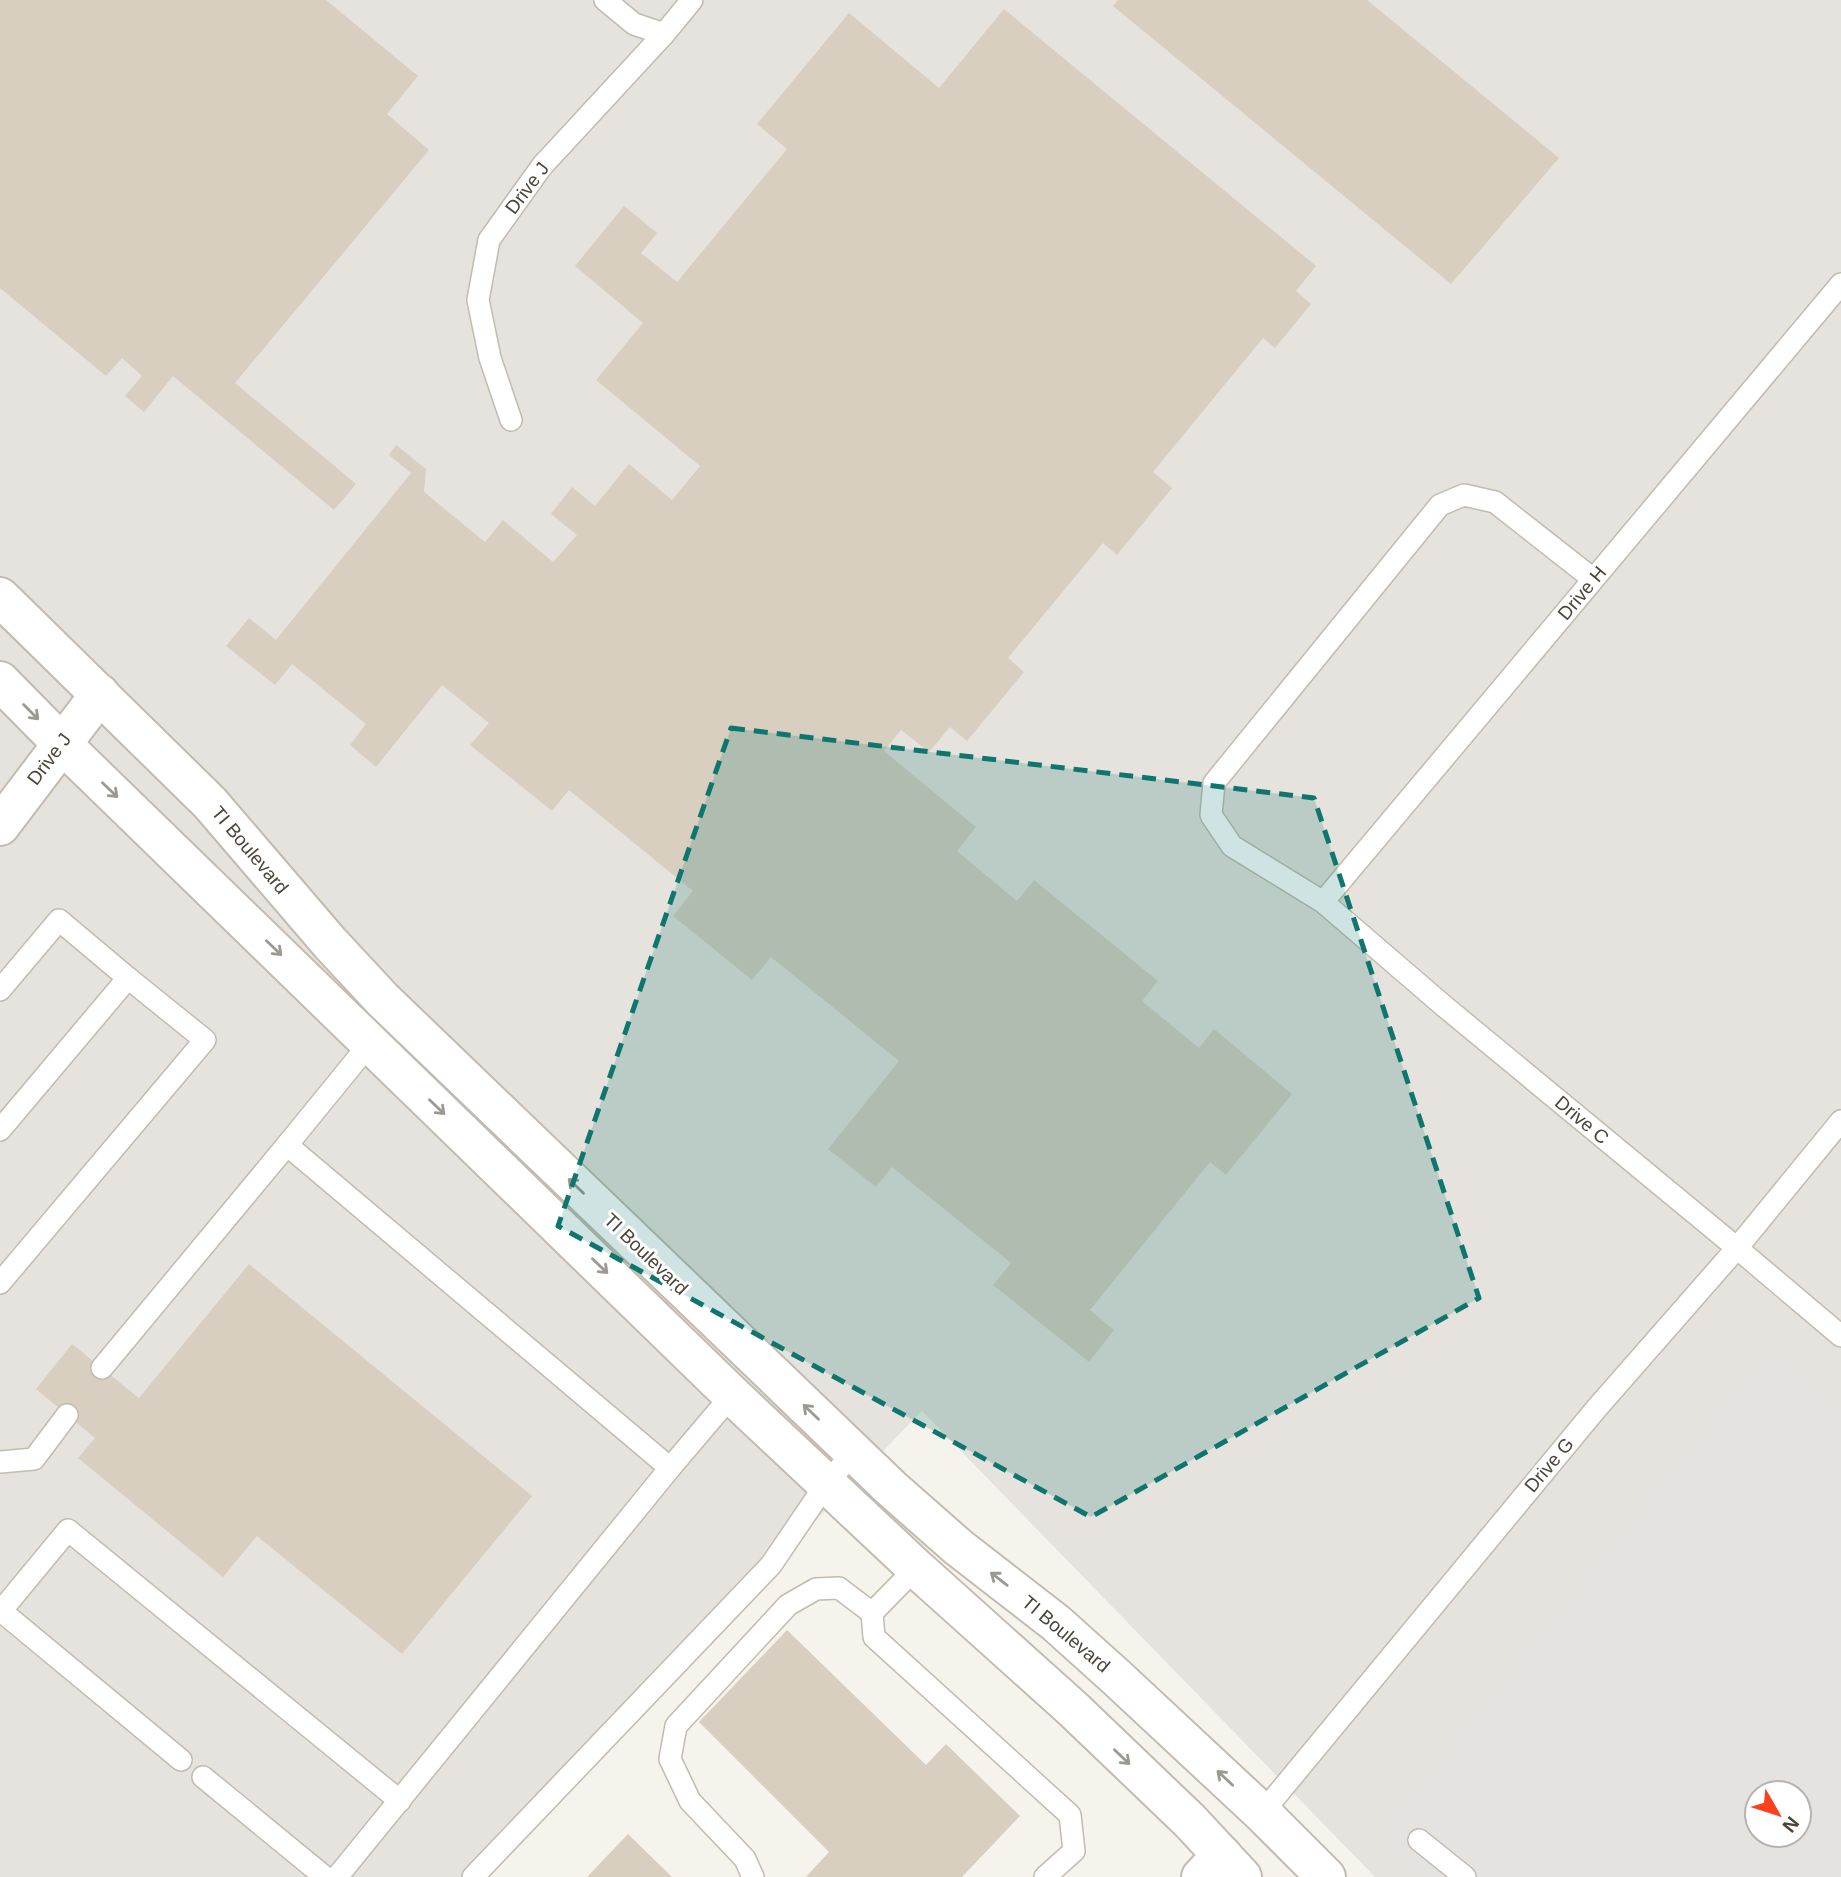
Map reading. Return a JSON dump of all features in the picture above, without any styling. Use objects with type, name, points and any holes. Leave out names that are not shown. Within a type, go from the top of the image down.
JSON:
[{"type":"street","name":"TI Boulevard","points":[[0,597],[210,803],[330,943],[383,1000],[853,1453],[958,1546],[1066,1632],[1262,1813],[1326,1877]]},
{"type":"street","name":"TI Boulevard","points":[[0,681],[825,1484],[1073,1710],[1190,1821],[1222,1870]]},
{"type":"street","name":"Drive J","points":[[0,826],[100,694]]},
{"type":"street","points":[[1222,1870],[1262,1813]]},
{"type":"lane","points":[[605,0],[634,24],[664,34]]},
{"type":"lane","name":"Drive J","points":[[511,420],[489,358],[478,300],[489,240],[542,166],[692,0]]},
{"type":"lane","name":"Drive H","points":[[1323,902],[1841,284]]},
{"type":"lane","name":"Drive C","points":[[1594,579],[1495,502],[1464,495],[1440,505],[1214,783],[1211,815],[1232,846],[1323,902],[1841,1336]]},
{"type":"lane","points":[[0,990],[59,920],[205,1040],[0,1283]]},
{"type":"lane","points":[[0,1130],[128,978]]},
{"type":"lane","points":[[102,1368],[371,1042]]},
{"type":"lane","name":"Drive G","points":[[1262,1813],[1596,1409],[1737,1248],[1841,1121]]},
{"type":"lane","points":[[287,1145],[670,1468]]},
{"type":"lane","points":[[337,1877],[670,1468],[733,1395]]},
{"type":"lane","points":[[0,1462],[34,1459],[67,1415]]},
{"type":"lane","points":[[473,1877],[771,1565],[825,1484],[853,1453]]},
{"type":"lane","points":[[181,1760],[1,1611],[68,1530],[400,1801]]},
{"type":"lane","points":[[872,1613],[916,1568]]},
{"type":"lane","points":[[753,1877],[745,1860],[690,1801],[670,1759],[676,1726],[788,1605],[816,1589],[839,1588],[872,1613],[874,1637],[1070,1815],[1074,1851],[1045,1877]]},
{"type":"lane","points":[[203,1777],[325,1877]]},
{"type":"lane","points":[[1419,1840],[1465,1877]]},
{"type":"highlighted area","points":[[731,728],[1314,798],[1479,1298],[1091,1517],[558,1226]]},
{"type":"shaded area","points":[[0,0],[1841,0],[1841,1877],[1375,1877],[922,1411],[469,1877],[0,1877]]},
{"type":"shaded area","points":[[1768,1347],[1841,1408],[1841,1877],[1418,1877],[1372,1840]]},
{"type":"building","points":[[0,0],[326,0],[418,76],[387,114],[429,150],[235,383],[356,484],[334,510],[173,376],[144,412],[125,396],[142,376],[122,358],[106,376],[0,288]]},
{"type":"building","points":[[1118,0],[1367,0],[1559,158],[1451,284],[1113,6]]},
{"type":"building","points":[[1004,9],[1316,266],[1296,291],[1311,304],[1275,348],[1263,338],[1153,472],[1172,488],[1117,555],[1103,543],[1008,658],[1024,672],[967,741],[950,727],[929,752],[901,730],[884,751],[976,827],[957,851],[1017,901],[1034,880],[1158,981],[1142,1001],[1199,1048],[1214,1029],[1292,1094],[1226,1175],[1210,1162],[1090,1310],[1114,1330],[1089,1362],[993,1285],[1011,1263],[892,1167],[876,1187],[828,1149],[899,1061],[771,957],[752,980],[673,916],[693,891],[569,790],[552,811],[470,745],[489,723],[442,685],[376,767],[350,745],[366,724],[292,664],[275,685],[226,646],[249,618],[276,640],[411,473],[389,455],[396,445],[426,469],[424,492],[485,542],[503,520],[553,562],[577,535],[551,514],[572,487],[595,506],[629,464],[672,500],[700,466],[596,380],[643,323],[575,266],[624,206],[657,233],[641,253],[677,282],[787,149],[757,124],[849,13],[939,88]]},
{"type":"building","points":[[249,1264],[532,1496],[402,1654],[257,1536],[223,1577],[78,1458],[95,1438],[36,1389],[72,1344],[139,1398]]},
{"type":"building","points":[[787,1630],[926,1765],[946,1744],[1020,1816],[962,1877],[806,1877],[829,1852],[699,1722]]},
{"type":"building","points":[[628,1834],[672,1877],[587,1877]]}]
